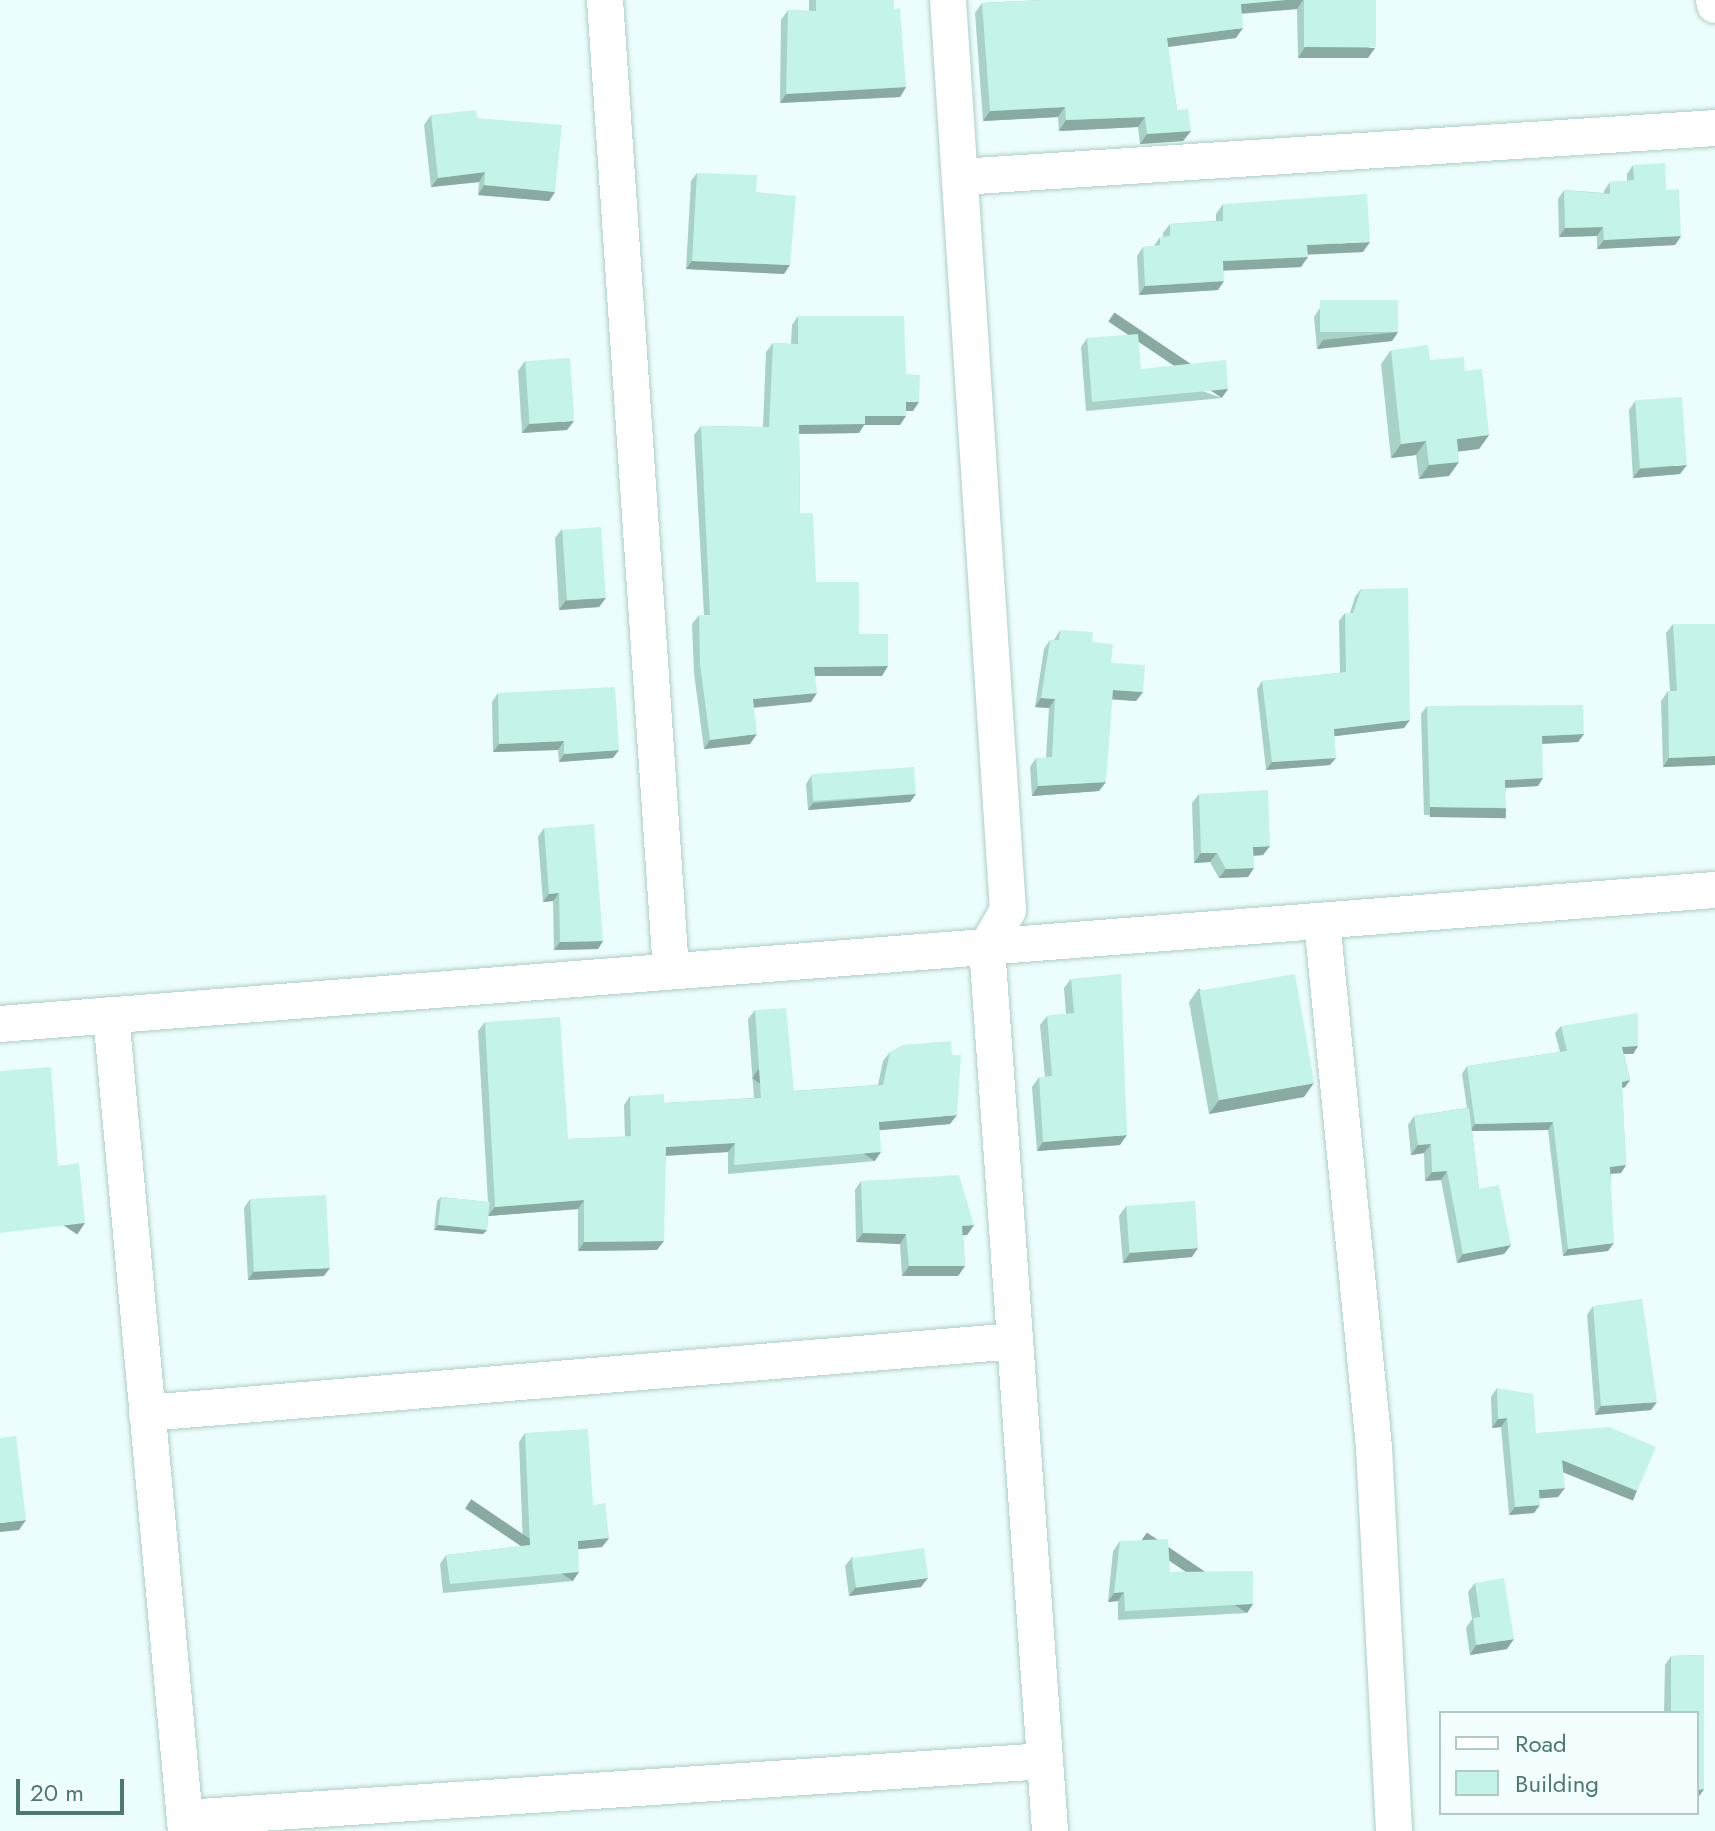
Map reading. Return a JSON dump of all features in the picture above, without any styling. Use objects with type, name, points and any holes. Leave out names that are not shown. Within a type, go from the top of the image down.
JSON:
[{"type":"street","points":[[605,0],[671,971]]},
{"type":"street","points":[[948,0],[1008,910],[987,947],[1050,1831]]},
{"type":"street","points":[[960,177],[1715,128]]},
{"type":"street","points":[[0,1024],[1715,890]]},
{"type":"street","points":[[1322,921],[1374,1448],[1394,1831]]},
{"type":"street","points":[[111,1015],[185,1824],[1045,1761]]},
{"type":"street","points":[[147,1413],[1015,1341]]},
{"type":"building","points":[[816,0],[894,0],[894,9],[900,8],[906,87],[786,94],[788,10],[816,11]]},
{"type":"building","points":[[1042,0],[1286,0],[1241,4],[1243,28],[1167,38],[1177,110],[1188,109],[1191,131],[1147,134],[1145,117],[1066,120],[1065,107],[990,111],[982,3]]},
{"type":"building","points":[[1304,0],[1376,0],[1376,47],[1304,47]]},
{"type":"building","points":[[476,110],[477,118],[562,125],[555,192],[484,185],[485,172],[438,178],[431,115]]},
{"type":"building","points":[[1665,163],[1666,190],[1679,189],[1681,236],[1604,240],[1603,227],[1565,228],[1564,190],[1610,194],[1610,182],[1634,180],[1633,165]]},
{"type":"building","points":[[697,173],[757,175],[756,192],[796,196],[790,265],[692,261]]},
{"type":"building","points":[[1367,194],[1370,242],[1307,245],[1308,257],[1223,261],[1224,281],[1145,286],[1143,247],[1160,245],[1160,237],[1170,236],[1170,224],[1223,221],[1223,204]]},
{"type":"building","points":[[1320,300],[1398,300],[1398,332],[1320,332]]},
{"type":"building","points":[[798,316],[904,316],[906,374],[920,375],[919,402],[906,402],[906,416],[865,416],[865,424],[799,425],[800,513],[813,513],[816,582],[859,582],[859,634],[888,634],[888,666],[814,667],[817,693],[753,699],[757,734],[710,740],[700,664],[699,615],[710,615],[701,426],[769,427],[773,343],[798,344]]},
{"type":"building","points":[[1138,334],[1141,369],[1226,360],[1228,389],[1092,402],[1087,338]]},
{"type":"building","points":[[1428,345],[1430,360],[1464,357],[1465,371],[1482,369],[1489,435],[1457,439],[1459,462],[1429,465],[1426,441],[1401,444],[1391,350]]},
{"type":"building","points":[[570,358],[574,421],[530,424],[525,361]]},
{"type":"building","points":[[1682,397],[1687,465],[1640,468],[1635,400]]},
{"type":"building","points":[[601,527],[606,598],[567,601],[562,530]]},
{"type":"building","points":[[1408,588],[1410,720],[1334,729],[1336,758],[1272,762],[1262,681],[1346,672],[1345,613],[1353,613],[1361,589]]},
{"type":"building","points":[[1673,624],[1715,624],[1715,756],[1669,758],[1668,691],[1677,691]]},
{"type":"building","points":[[1060,630],[1093,632],[1092,642],[1113,644],[1111,663],[1145,665],[1143,692],[1113,690],[1106,782],[1038,786],[1036,758],[1052,757],[1055,699],[1041,698],[1050,640],[1059,640]]},
{"type":"building","points":[[615,687],[619,750],[564,754],[564,741],[499,744],[498,693]]},
{"type":"building","points":[[1583,705],[1584,734],[1542,736],[1543,778],[1505,780],[1506,808],[1430,807],[1427,706]]},
{"type":"building","points":[[914,767],[916,794],[813,801],[811,774]]},
{"type":"building","points":[[1268,790],[1270,846],[1253,847],[1254,868],[1226,869],[1217,853],[1201,853],[1199,794]]},
{"type":"building","points":[[594,824],[603,941],[560,942],[559,893],[549,894],[544,828]]},
{"type":"building","points":[[1121,974],[1127,1135],[1043,1142],[1039,1077],[1052,1076],[1047,1016],[1074,1013],[1071,979]]},
{"type":"building","points":[[1295,974],[1314,1083],[1219,1100],[1199,991]]},
{"type":"building","points":[[786,1008],[794,1091],[883,1085],[890,1052],[903,1045],[951,1041],[952,1055],[961,1055],[957,1115],[879,1122],[881,1152],[734,1165],[735,1143],[666,1147],[664,1241],[584,1242],[584,1200],[495,1207],[485,1022],[560,1017],[568,1139],[631,1136],[630,1096],[664,1094],[664,1103],[761,1098],[755,1010]]},
{"type":"building","points":[[1638,1013],[1638,1046],[1622,1047],[1630,1080],[1622,1082],[1626,1165],[1610,1167],[1614,1243],[1568,1249],[1553,1122],[1475,1124],[1467,1066],[1567,1051],[1561,1026]]},
{"type":"building","points":[[51,1067],[58,1166],[79,1163],[85,1223],[0,1233],[0,1071]]},
{"type":"building","points":[[1469,1108],[1479,1189],[1499,1185],[1511,1245],[1463,1254],[1447,1171],[1432,1172],[1431,1144],[1418,1145],[1414,1116]]},
{"type":"building","points":[[959,1175],[974,1225],[962,1226],[965,1266],[909,1266],[906,1234],[863,1233],[861,1181]]},
{"type":"building","points":[[326,1195],[330,1268],[254,1272],[250,1199]]},
{"type":"building","points":[[441,1197],[490,1202],[487,1230],[438,1225]]},
{"type":"building","points":[[1195,1201],[1198,1248],[1129,1253],[1126,1206]]},
{"type":"building","points":[[1642,1299],[1657,1402],[1601,1406],[1593,1306]]},
{"type":"building","points":[[1497,1388],[1533,1394],[1536,1433],[1609,1427],[1656,1447],[1637,1491],[1562,1460],[1565,1488],[1539,1490],[1540,1505],[1515,1507],[1507,1418],[1498,1419]]},
{"type":"building","points":[[588,1429],[593,1505],[605,1503],[609,1538],[578,1541],[579,1572],[450,1584],[446,1555],[530,1545],[525,1433]]},
{"type":"building","points":[[16,1436],[26,1520],[0,1523],[0,1438]]},
{"type":"building","points":[[1168,1539],[1170,1572],[1253,1571],[1253,1604],[1125,1611],[1124,1592],[1114,1593],[1120,1541]]},
{"type":"building","points":[[924,1548],[928,1578],[856,1588],[852,1558]]},
{"type":"building","points":[[1504,1578],[1514,1639],[1476,1645],[1473,1618],[1480,1617],[1475,1583]]},
{"type":"building","points":[[1704,1655],[1704,1789],[1699,1790],[1699,1711],[1671,1711],[1671,1656]]}]
